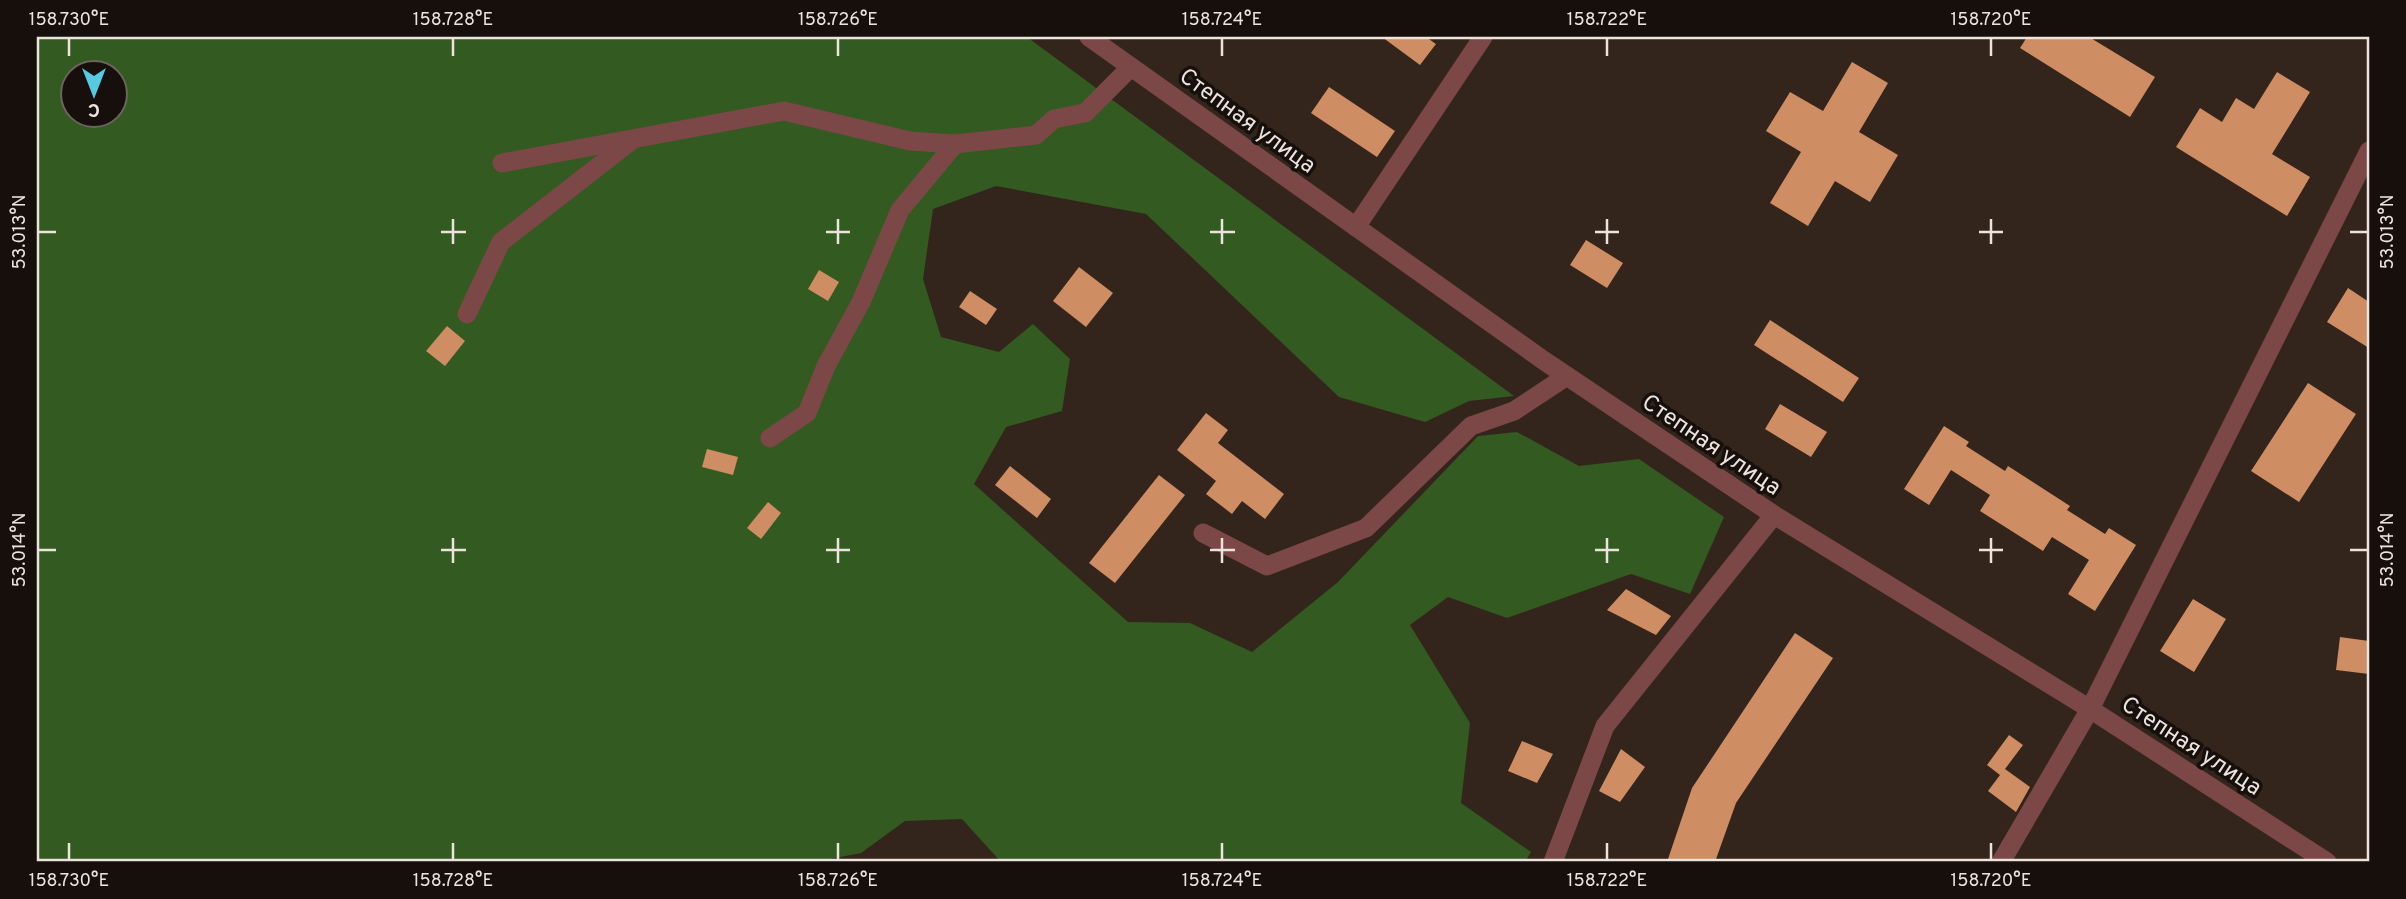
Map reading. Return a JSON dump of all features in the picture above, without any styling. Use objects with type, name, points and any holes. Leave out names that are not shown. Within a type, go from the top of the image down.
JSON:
[{"type":"street","points":[[1356,227],[1483,37]]},
{"type":"street","name":"Степная улица","points":[[1099,40],[1131,66],[1567,376],[1774,515],[2090,709],[2328,862]]},
{"type":"street","points":[[502,163],[784,111],[911,141],[956,144],[1036,135],[1055,119],[1085,113],[1131,66]]},
{"type":"street","points":[[467,314],[501,243],[635,138]]},
{"type":"street","points":[[770,438],[807,413],[825,366],[861,302],[900,210],[956,144]]},
{"type":"street","points":[[2001,862],[2090,709],[2369,151]]},
{"type":"street","points":[[1203,533],[1267,566],[1366,528],[1471,426],[1514,411],[1567,376]]},
{"type":"street","points":[[1553,862],[1605,726],[1774,515]]},
{"type":"green space","points":[[37,37],[1027,37],[1514,396],[1469,401],[1425,422],[1339,397],[1146,214],[996,186],[933,209],[923,279],[941,337],[999,352],[1033,324],[1070,359],[1062,411],[1006,427],[974,484],[1128,622],[1190,623],[1252,652],[1338,582],[1478,436],[1517,432],[1579,466],[1639,459],[1724,517],[1690,594],[1631,574],[1507,618],[1448,597],[1410,625],[1470,723],[1461,803],[1531,852],[1525,862],[1001,862],[962,819],[905,821],[861,853],[815,862],[37,862]]},
{"type":"building","points":[[1382,37],[1426,37],[1436,44],[1420,65]]},
{"type":"building","points":[[2027,37],[2089,37],[2155,77],[2130,117],[2020,48]]},
{"type":"building","points":[[1852,62],[1888,83],[1859,132],[1898,155],[1870,202],[1835,181],[1808,226],[1770,203],[1801,152],[1766,131],[1790,92],[1823,111]]},
{"type":"building","points":[[2277,72],[2310,92],[2272,154],[2310,177],[2287,216],[2176,147],[2200,108],[2222,122],[2236,98],[2254,109]]},
{"type":"building","points":[[1329,87],[1395,131],[1377,157],[1311,113]]},
{"type":"building","points":[[1586,240],[1623,263],[1607,288],[1570,265]]},
{"type":"building","points":[[1079,267],[1113,293],[1086,327],[1053,301]]},
{"type":"building","points":[[819,270],[839,282],[828,301],[808,289]]},
{"type":"building","points":[[2348,288],[2369,302],[2369,348],[2327,322]]},
{"type":"building","points":[[970,291],[997,309],[986,325],[959,307]]},
{"type":"building","points":[[1770,320],[1859,378],[1843,402],[1754,345]]},
{"type":"building","points":[[447,326],[465,341],[445,366],[426,351]]},
{"type":"building","points":[[2308,383],[2356,414],[2299,502],[2251,471]]},
{"type":"building","points":[[1780,404],[1827,432],[1811,457],[1765,429]]},
{"type":"building","points":[[1206,413],[1228,430],[1218,443],[1284,494],[1265,519],[1242,501],[1232,514],[1206,494],[1216,481],[1177,450]]},
{"type":"building","points":[[1944,426],[1969,442],[1966,446],[2005,471],[2008,466],[2070,506],[2067,510],[2105,534],[2109,528],[2136,545],[2095,611],[2068,594],[2089,560],[2052,537],[2043,551],[1980,511],[1990,495],[1951,470],[1929,505],[1904,489]]},
{"type":"building","points":[[707,449],[738,457],[733,475],[702,467]]},
{"type":"building","points":[[1010,466],[1051,499],[1037,518],[995,485]]},
{"type":"building","points":[[1159,475],[1185,495],[1115,583],[1089,563]]},
{"type":"building","points":[[768,502],[781,513],[761,539],[747,528]]},
{"type":"building","points":[[1626,589],[1671,616],[1656,635],[1607,610]]},
{"type":"building","points":[[2193,599],[2226,619],[2194,672],[2160,651]]},
{"type":"building","points":[[1795,633],[1833,658],[1736,803],[1715,862],[1667,862],[1692,788]]},
{"type":"building","points":[[2340,637],[2369,641],[2369,674],[2336,670]]},
{"type":"building","points":[[2009,735],[2023,745],[2005,769],[2030,787],[2016,812],[1988,791],[2000,775],[1987,765]]},
{"type":"building","points":[[1522,741],[1553,754],[1537,783],[1508,771]]},
{"type":"building","points":[[1621,749],[1645,767],[1620,802],[1599,791]]}]
